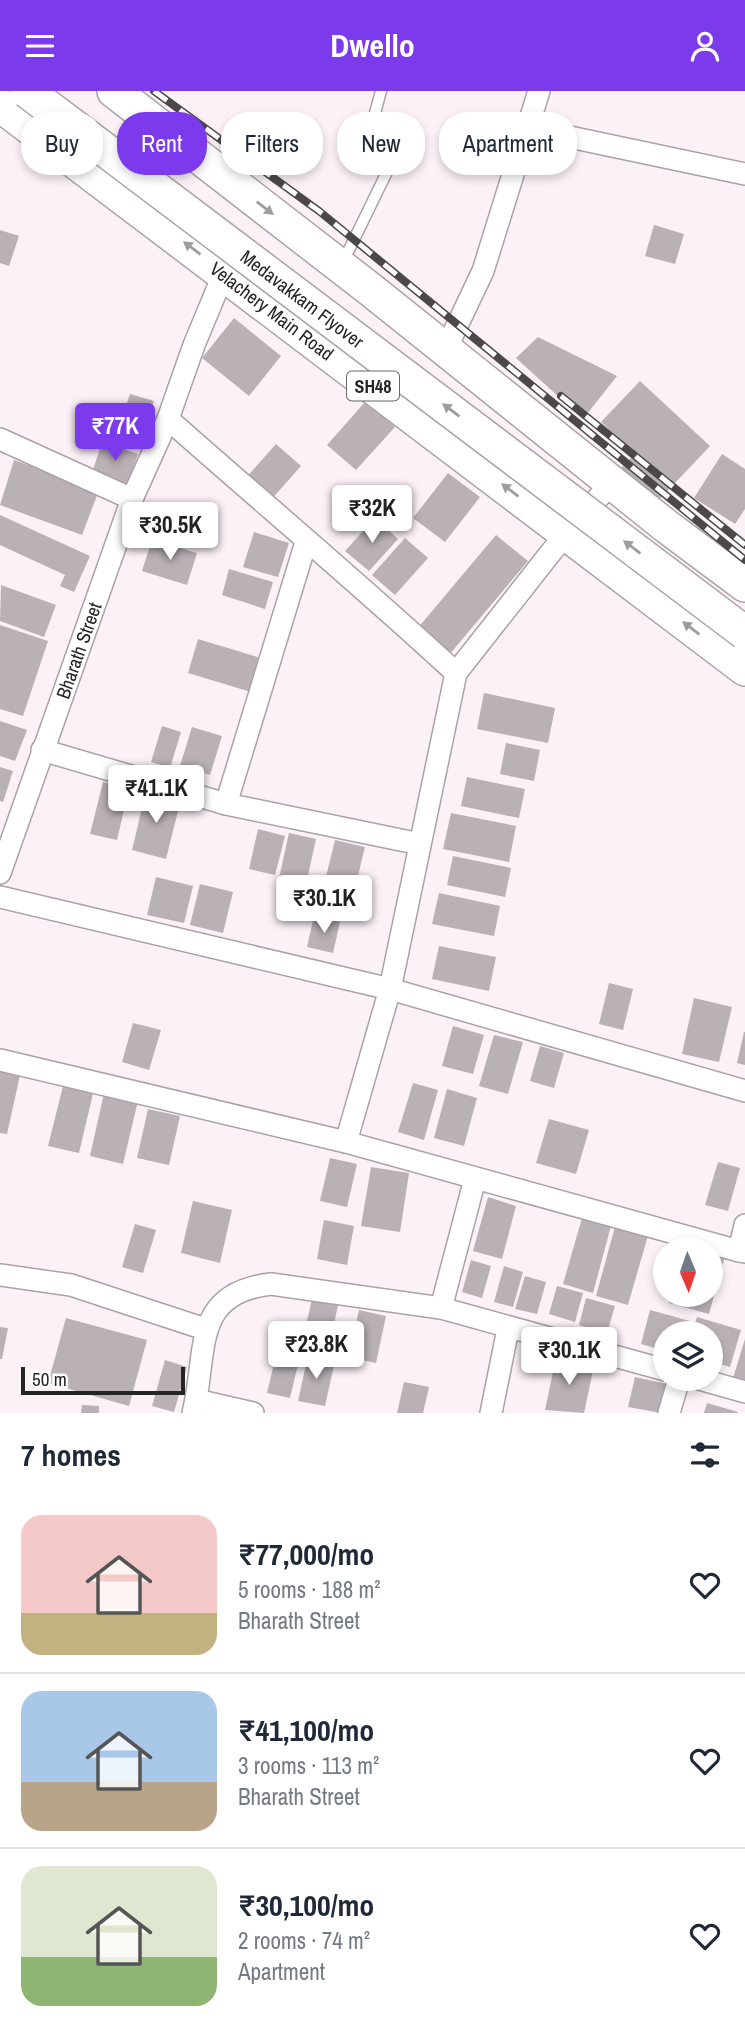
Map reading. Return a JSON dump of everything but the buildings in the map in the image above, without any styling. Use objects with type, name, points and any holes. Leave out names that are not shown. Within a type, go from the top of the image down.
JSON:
[{"type":"main road","name":"Medavakkam Flyover","points":[[27,91],[745,633]]},
{"type":"main road","points":[[114,91],[341,267],[611,483],[745,585]]},
{"type":"main road","name":"Velachery Main Road","points":[[0,105],[745,669]]},
{"type":"street","points":[[532,112],[539,91]]},
{"type":"street","points":[[577,139],[745,174]]},
{"type":"street","points":[[445,351],[483,271],[513,175]]},
{"type":"street","name":"Bharath Street","points":[[0,873],[132,499],[168,419],[194,345],[224,273]]},
{"type":"street","points":[[168,419],[306,542],[379,602],[456,673]]},
{"type":"street","points":[[0,439],[132,499]]},
{"type":"street","points":[[346,1142],[390,989],[456,673],[567,533],[611,483]]},
{"type":"street","points":[[226,804],[306,542]]},
{"type":"street","points":[[42,750],[226,804],[421,844]]},
{"type":"street","points":[[0,897],[390,989],[745,1091]]},
{"type":"street","points":[[0,1060],[346,1142],[742,1252],[745,1225]]},
{"type":"street","points":[[441,1308],[475,1179]]},
{"type":"street","points":[[0,1275],[71,1285],[205,1329]]},
{"type":"street","points":[[253,1413],[195,1407],[205,1329],[234,1292],[271,1283],[441,1308],[508,1329],[653,1367]]},
{"type":"street","points":[[491,1413],[508,1329]]},
{"type":"street","points":[[723,1386],[745,1392]]},
{"type":"street","points":[[669,1413],[676,1391]]},
{"type":"lane","points":[[341,267],[387,171],[362,161],[381,91]]},
{"type":"railway","points":[[154,91],[319,211],[745,560]]},
{"type":"railway","points":[[561,396],[745,545]]}]
